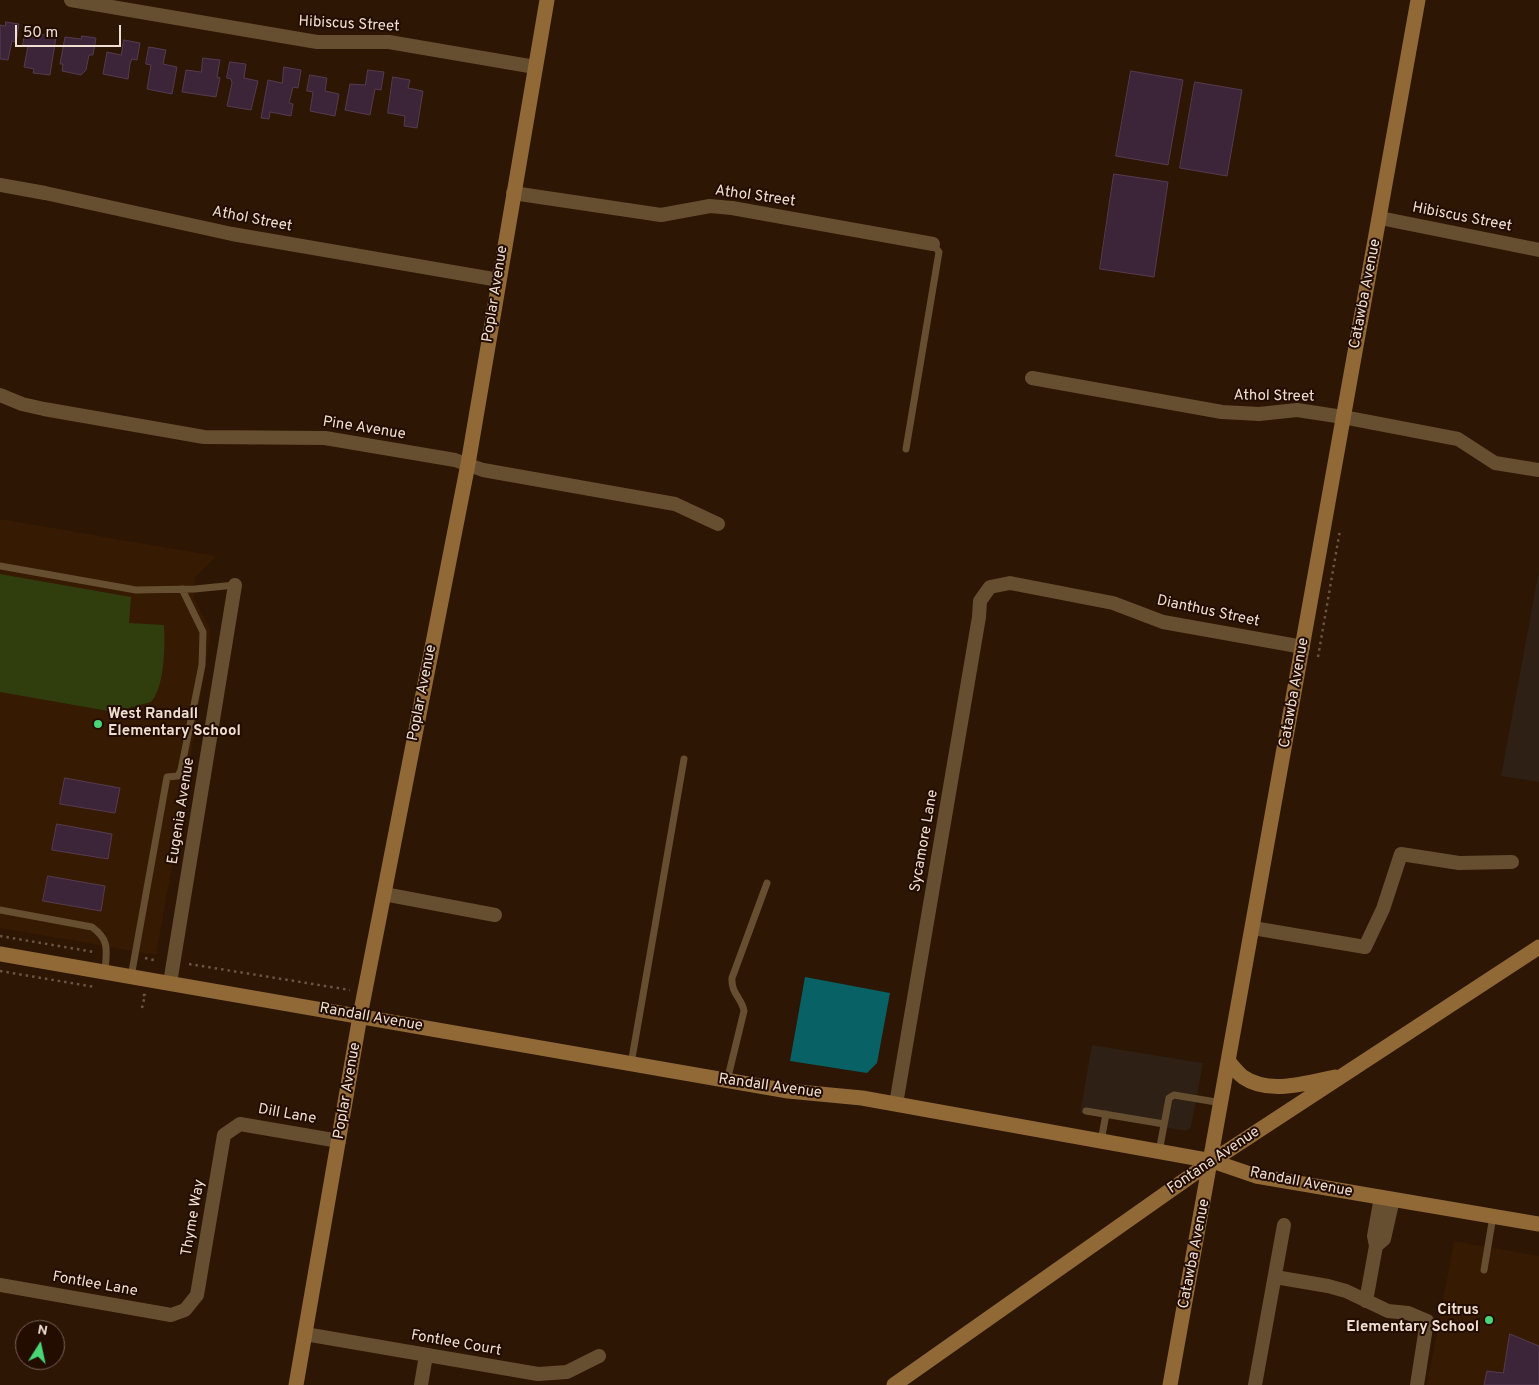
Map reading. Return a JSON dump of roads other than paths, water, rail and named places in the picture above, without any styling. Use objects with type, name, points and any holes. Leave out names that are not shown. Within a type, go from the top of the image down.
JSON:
[{"type":"street","name":"Hibiscus Street","points":[[72,0],[317,42],[389,42],[535,67]]},
{"type":"street","name":"Poplar Avenue","points":[[296,1385],[360,1016],[468,464],[547,0]]},
{"type":"street","name":"Catawba Avenue","points":[[1170,1385],[1212,1161],[1418,0]]},
{"type":"street","name":"Athol Street","points":[[0,185],[232,234],[499,280]]},
{"type":"street","name":"Athol Street","points":[[513,192],[661,216],[710,206],[732,208],[932,244]]},
{"type":"street","name":"Hibiscus Street","points":[[1380,218],[1539,250]]},
{"type":"street","name":"Athol Street","points":[[1032,378],[1222,412],[1260,414],[1297,410],[1343,417],[1458,439],[1495,463],[1539,470]]},
{"type":"street","name":"Pine Avenue","points":[[0,395],[22,404],[44,409],[204,437],[325,438],[455,460],[482,470],[676,504],[718,524]]},
{"type":"street","name":"Dianthus Street","points":[[990,587],[1010,583],[1113,603],[1163,622],[1303,647]]},
{"type":"street","name":"Eugenia Avenue","points":[[170,983],[235,585]]},
{"type":"street","name":"Sycamore Lane","points":[[896,1104],[980,617],[980,601],[990,587]]},
{"type":"street","points":[[1252,928],[1365,947],[1383,910],[1400,854],[1459,863],[1512,862]]},
{"type":"street","points":[[384,894],[495,915]]},
{"type":"street","name":"Fontana Avenue","points":[[894,1385],[1212,1161],[1539,947]]},
{"type":"street","name":"Randall Avenue","points":[[0,954],[727,1081],[788,1091],[896,1104],[1212,1161],[1256,1176],[1539,1224]]},
{"type":"street","points":[[1229,1062],[1242,1077],[1266,1087],[1297,1085],[1344,1075]]},
{"type":"street","name":"Dill Lane","points":[[230,1129],[240,1124],[339,1141]]},
{"type":"street","name":"Thyme Way","points":[[185,1310],[197,1295],[224,1135],[230,1129]]},
{"type":"street","points":[[1366,1301],[1376,1246],[1374,1236],[1387,1198]]},
{"type":"street","points":[[1256,1385],[1284,1224]]},
{"type":"street","points":[[1275,1277],[1328,1286],[1388,1311],[1408,1313],[1428,1321],[1417,1385]]},
{"type":"street","name":"Fontlee Lane","points":[[0,1285],[171,1315],[185,1310]]},
{"type":"street","name":"Fontlee Court","points":[[305,1334],[553,1375],[567,1372],[599,1356]]},
{"type":"street","points":[[421,1385],[426,1355]]},
{"type":"lane","points":[[906,449],[939,252],[932,244]]},
{"type":"lane","points":[[0,566],[136,590],[235,585]]},
{"type":"lane","points":[[131,977],[167,777],[178,776],[181,770],[202,664],[203,632],[182,589]]},
{"type":"lane","points":[[631,1064],[684,759]]},
{"type":"lane","points":[[727,1081],[744,1011],[744,1005],[732,987],[732,978],[767,883]]},
{"type":"lane","points":[[0,910],[92,927],[102,935],[106,944],[104,972]]},
{"type":"lane","points":[[1159,1152],[1169,1098],[1174,1095],[1222,1103]]},
{"type":"lane","points":[[1086,1110],[1164,1124]]},
{"type":"lane","points":[[1101,1142],[1106,1114]]},
{"type":"lane","points":[[1484,1270],[1493,1216]]},
{"type":"water","points":[[805,977],[890,993],[877,1063],[867,1073],[790,1061]]},
{"type":"place","name":"West Randall Elementary School","points":[[98,724]]},
{"type":"place","name":"Citrus Elementary School","points":[[1489,1320]]}]
